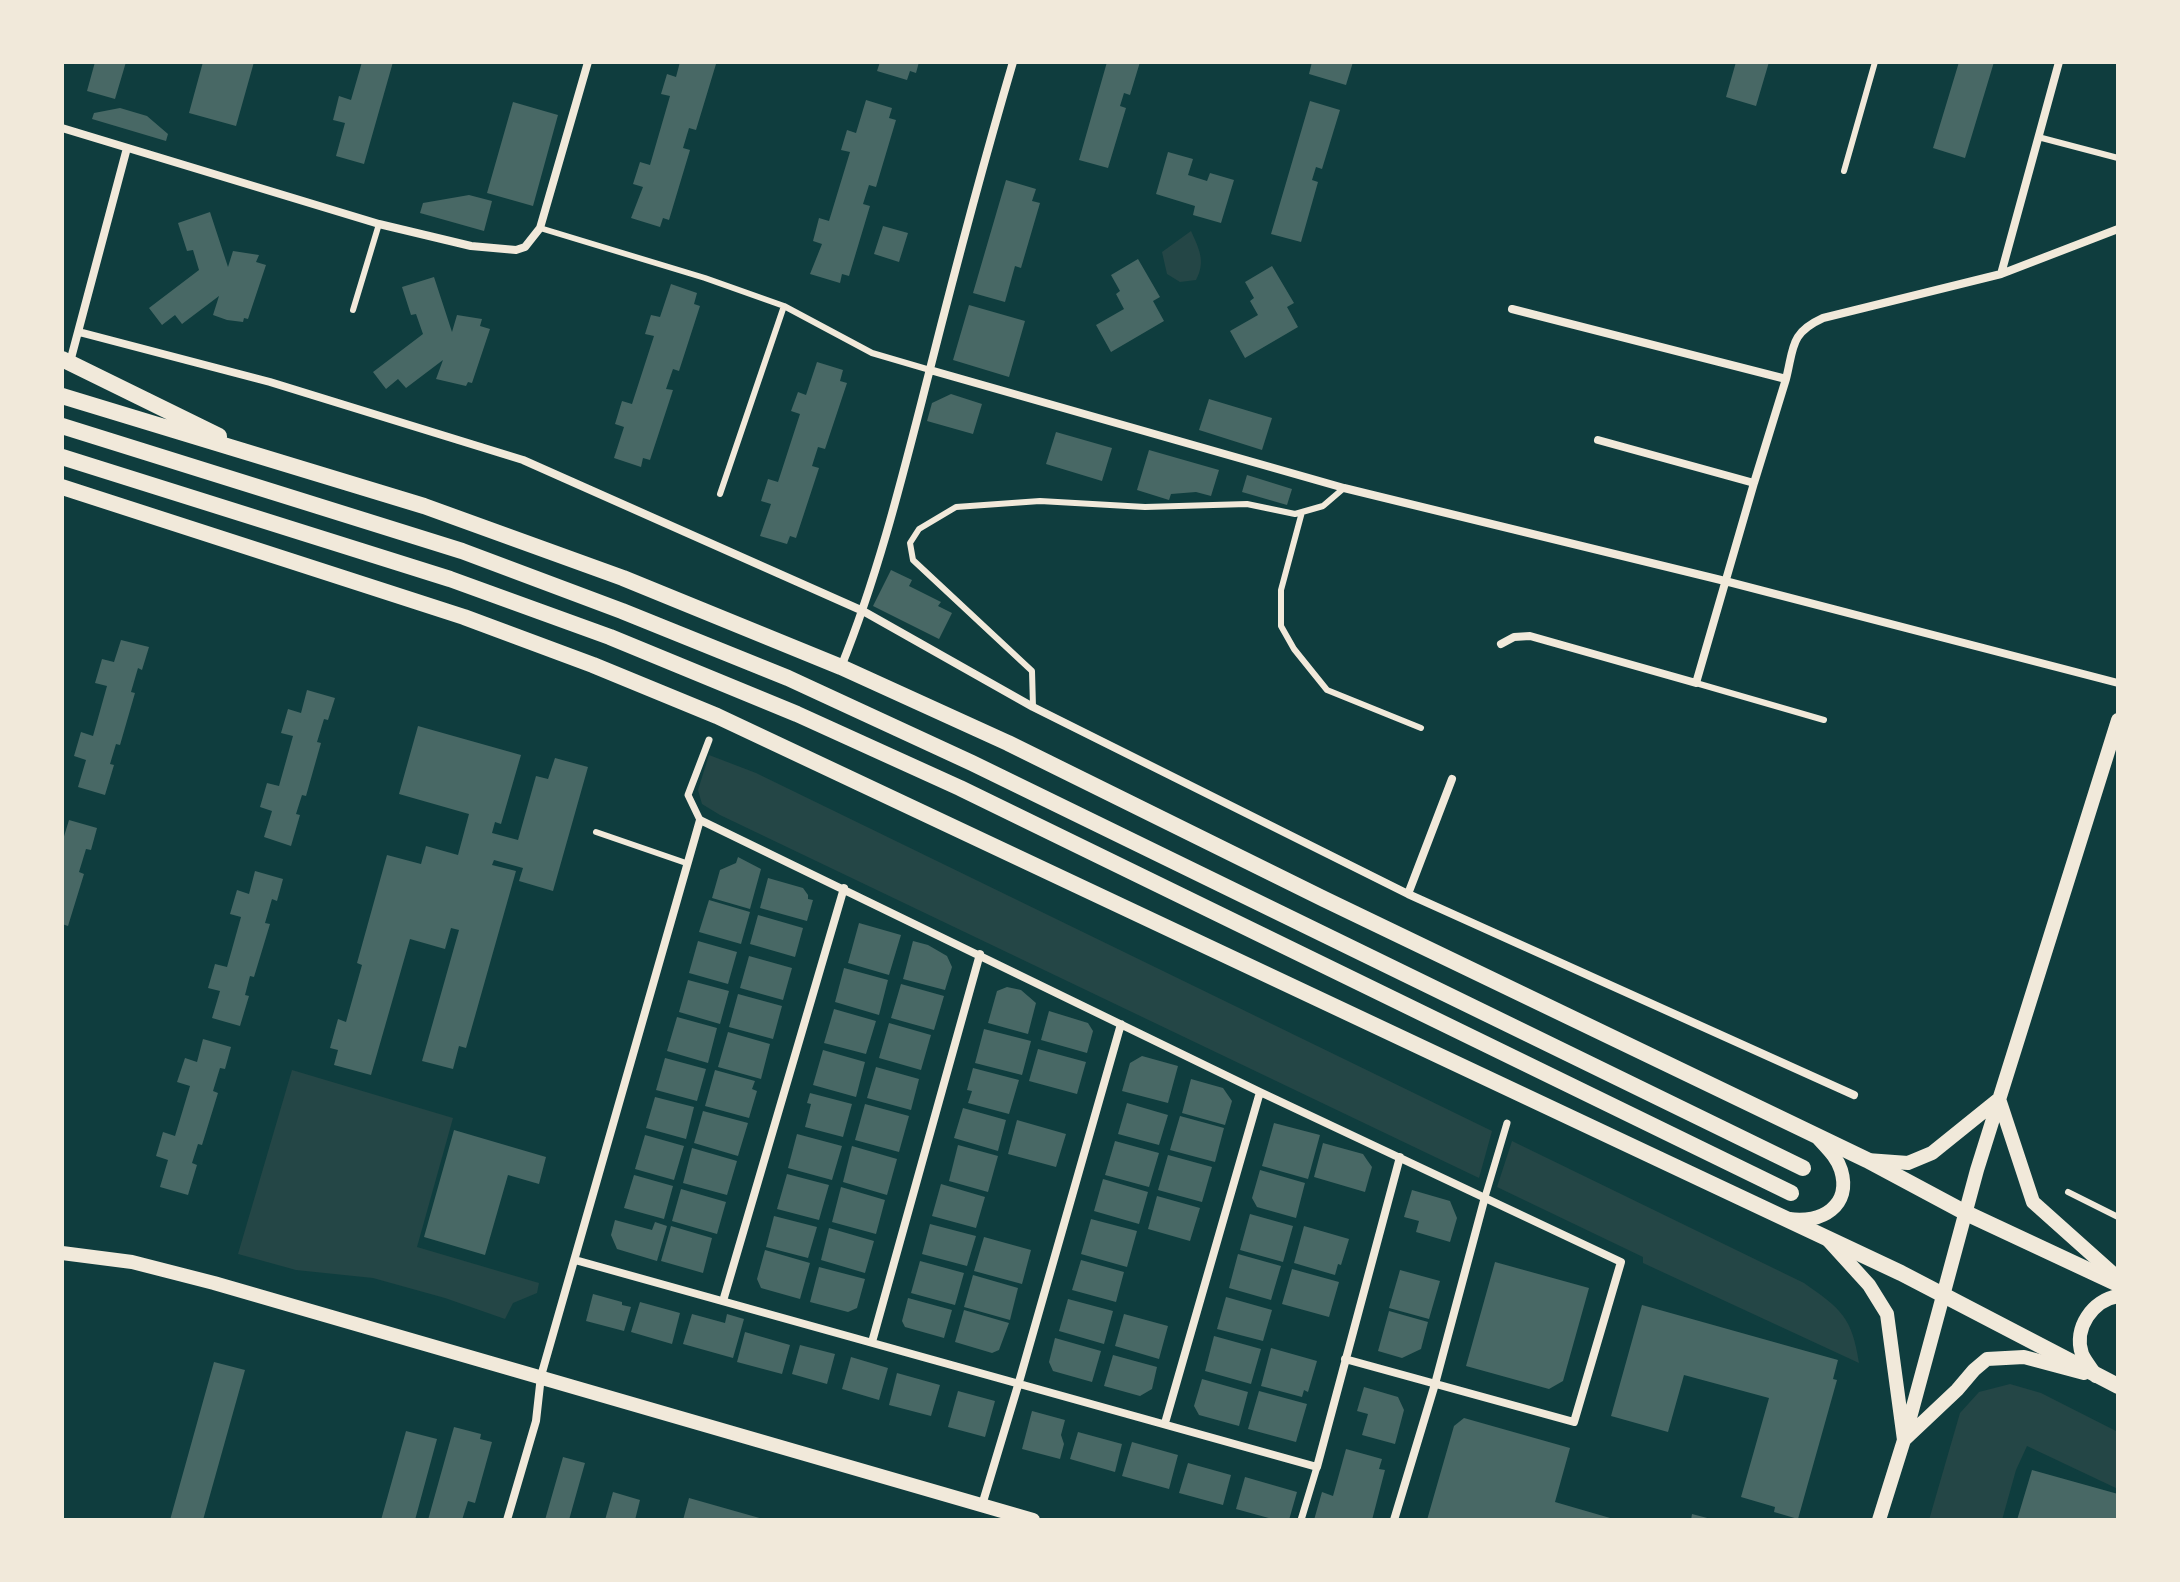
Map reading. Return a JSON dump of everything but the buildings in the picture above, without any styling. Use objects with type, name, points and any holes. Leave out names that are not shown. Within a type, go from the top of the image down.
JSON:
[{"type":"main road","points":[[66,360],[260,456]]},
{"type":"main road","points":[[62,396],[424,506],[609,573],[841,667],[1008,743],[1338,906],[1867,1160],[1966,1213],[2118,1284]]},
{"type":"main road","points":[[62,426],[462,551],[788,678],[986,769],[1803,1168]]},
{"type":"main road","points":[[62,457],[450,579],[610,637],[797,714],[960,788],[1791,1193]]},
{"type":"main road","points":[[62,487],[464,617],[717,716],[1944,1294],[2118,1386]]},
{"type":"street","points":[[62,128],[379,224],[471,246],[509,250],[525,247],[540,228],[588,62]]},
{"type":"street","points":[[841,667],[863,611],[892,518],[977,183],[1013,62]]},
{"type":"street","points":[[2001,274],[2059,62]]},
{"type":"street","points":[[66,360],[79,332],[127,148]]},
{"type":"street","points":[[1501,644],[1514,637],[1530,636],[1696,683],[1797,338],[1805,326],[1823,318],[2001,274],[2118,229]]},
{"type":"street","points":[[1512,309],[1786,379]]},
{"type":"street","points":[[79,332],[270,382],[523,460],[863,611],[1033,707],[1408,894],[1854,1095]]},
{"type":"street","points":[[930,370],[1344,488],[1725,581],[2118,683]]},
{"type":"street","points":[[1598,440],[1754,483]]},
{"type":"street","points":[[1879,1520],[1999,1099],[2118,720]]},
{"type":"street","points":[[709,740],[688,795],[700,820],[1260,1092],[1621,1262],[1574,1422],[1345,1359]]},
{"type":"street","points":[[1408,894],[1452,779]]},
{"type":"street","points":[[507,1520],[536,1421],[541,1376],[700,820]]},
{"type":"street","points":[[723,1301],[844,888]]},
{"type":"street","points":[[872,1342],[980,954]]},
{"type":"street","points":[[982,1505],[1121,1024]]},
{"type":"street","points":[[1165,1423],[1260,1092]]},
{"type":"street","points":[[1867,1160],[1908,1163],[1932,1153],[1999,1099]]},
{"type":"street","points":[[1999,1099],[2033,1202],[2118,1278]]},
{"type":"street","points":[[1394,1520],[1507,1123]]},
{"type":"street","points":[[1781,1217],[1802,1221],[1818,1219],[1830,1211],[1839,1198],[1843,1184],[1840,1168],[1832,1152],[1814,1134]]},
{"type":"street","points":[[1301,1520],[1400,1157]]},
{"type":"street","points":[[1826,1238],[1869,1285],[1887,1314],[1904,1440]]},
{"type":"street","points":[[62,1253],[132,1262],[164,1270],[1033,1520]]},
{"type":"street","points":[[575,1260],[1317,1467]]},
{"type":"street","points":[[2096,1376],[2082,1353],[2081,1329],[2089,1313],[2107,1298],[2118,1296]]},
{"type":"street","points":[[1904,1440],[1987,1359],[2024,1357],[2096,1376]]},
{"type":"lane","points":[[1844,171],[1875,62]]},
{"type":"lane","points":[[2038,137],[2118,158]]},
{"type":"lane","points":[[353,310],[379,224]]},
{"type":"lane","points":[[540,228],[705,278],[784,306],[872,353],[930,370]]},
{"type":"lane","points":[[720,494],[784,306]]},
{"type":"lane","points":[[1033,707],[1032,671],[913,560],[910,543],[919,529],[956,507],[1040,501],[1145,507],[1247,504],[1295,514],[1323,506],[1344,488]]},
{"type":"lane","points":[[1302,512],[1281,598],[1281,626],[1294,649],[1327,690],[1421,728]]},
{"type":"lane","points":[[1696,683],[1824,720]]},
{"type":"lane","points":[[596,832],[686,863]]},
{"type":"lane","points":[[2068,1192],[2118,1217]]},
{"type":"shaded area","points":[[1191,231],[1199,249],[1201,267],[1196,280],[1180,282],[1167,274],[1162,252]]},
{"type":"shaded area","points":[[709,755],[756,773],[1492,1131],[1479,1178],[720,815],[702,804],[698,790]]},
{"type":"shaded area","points":[[292,1070],[453,1118],[417,1247],[539,1283],[537,1293],[513,1303],[505,1319],[373,1278],[296,1270],[238,1254]]},
{"type":"shaded area","points":[[1512,1141],[1804,1283],[1843,1316],[1853,1335],[1859,1363],[1643,1263],[1643,1257],[1497,1187]]},
{"type":"shaded area","points":[[2010,1384],[2041,1393],[2118,1432],[2118,1489],[2027,1446],[2016,1470],[2002,1520],[1929,1520],[1960,1413],[1979,1392]]}]
